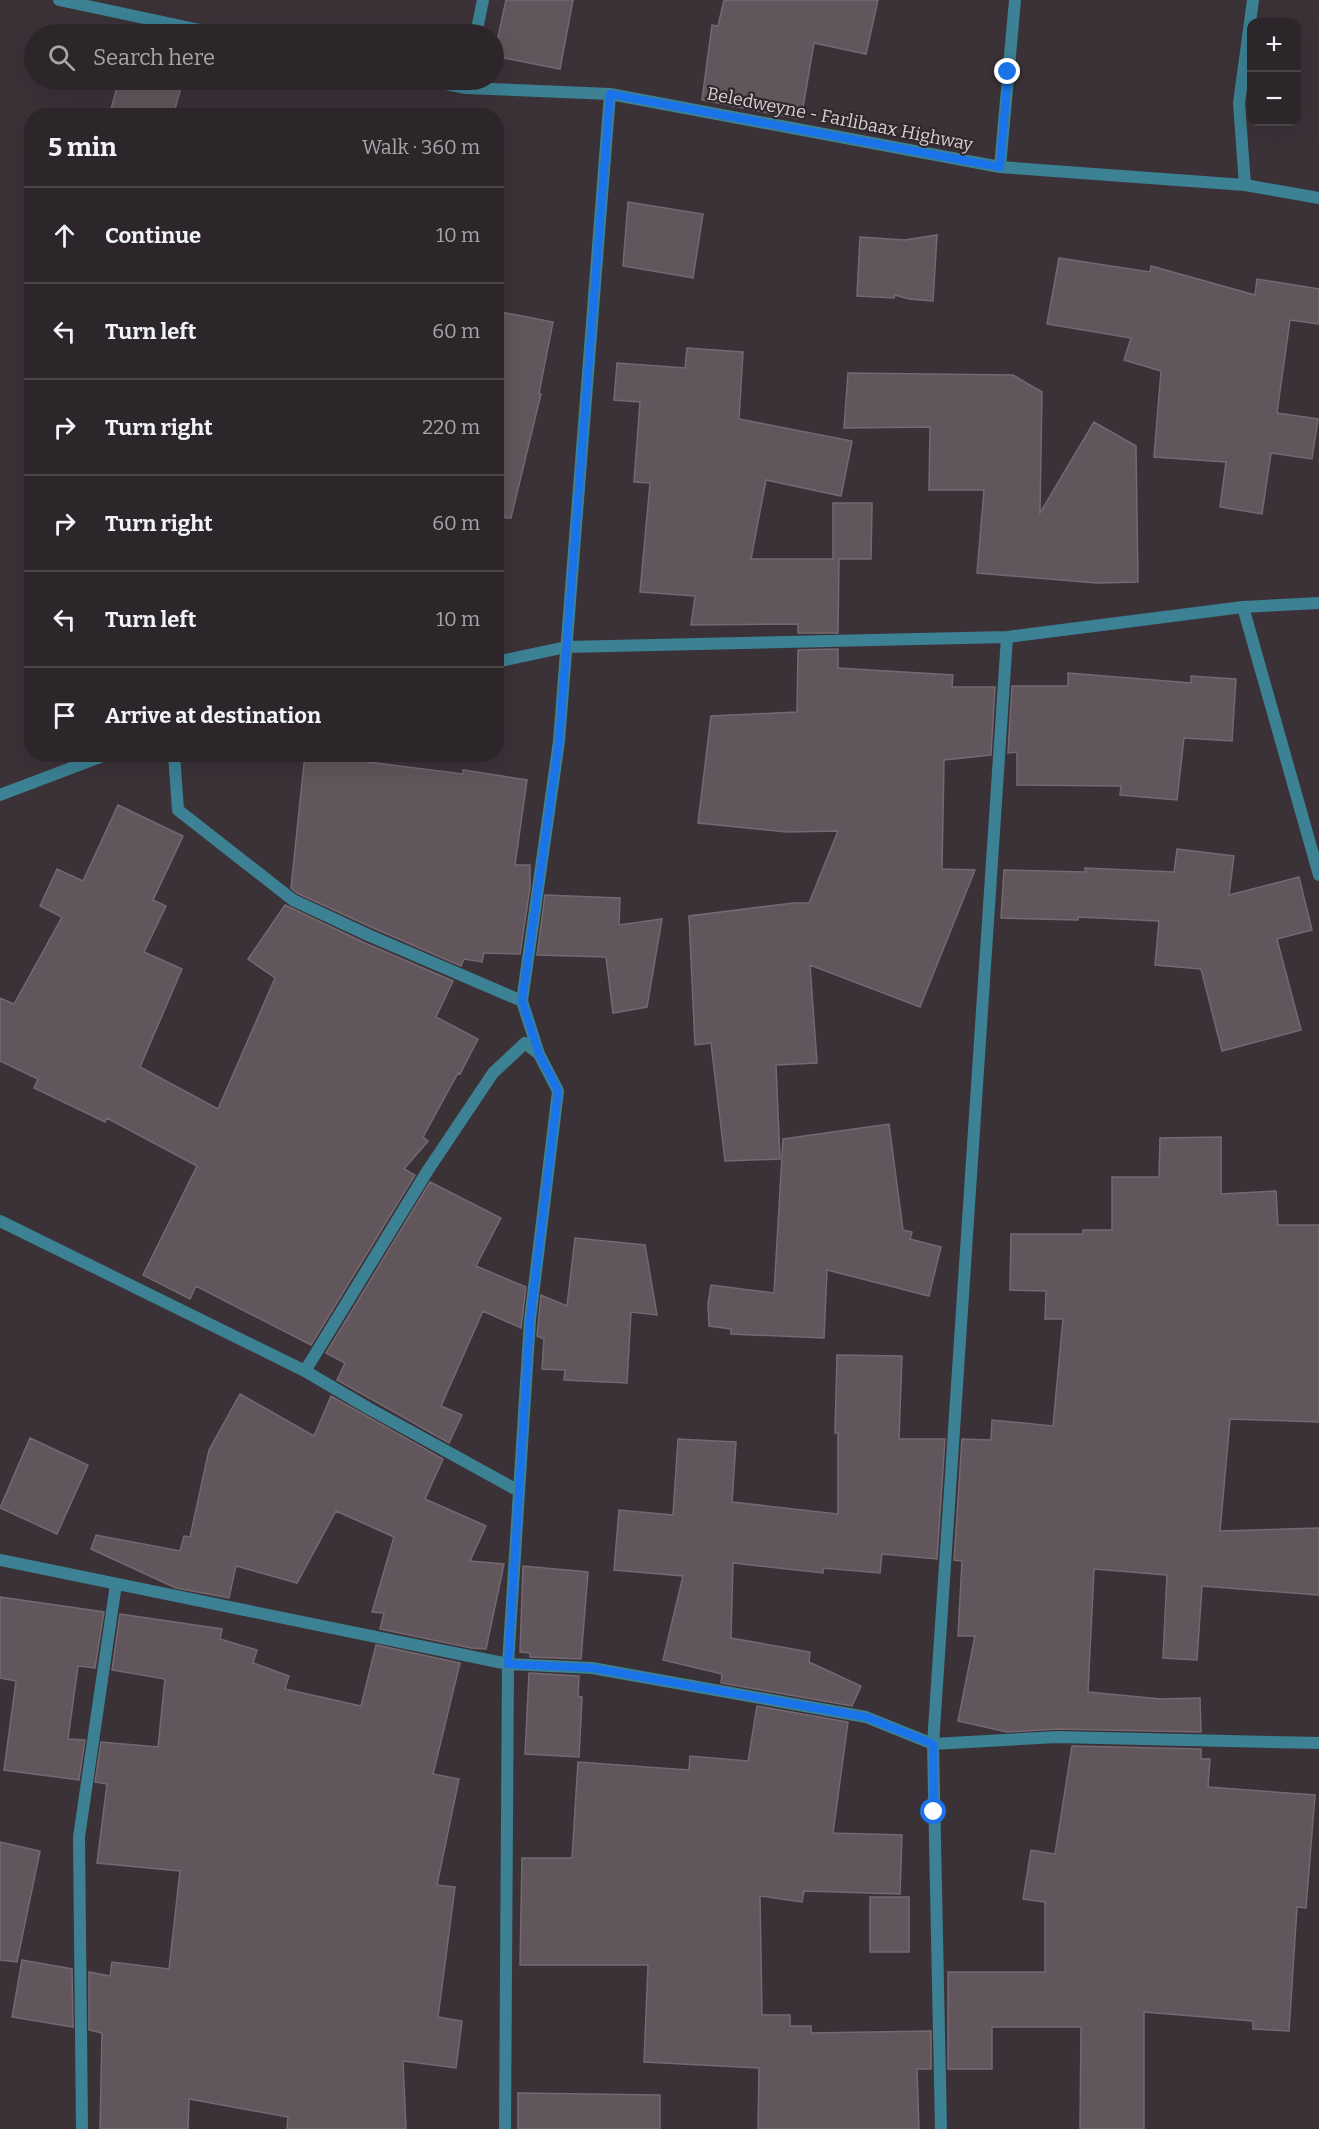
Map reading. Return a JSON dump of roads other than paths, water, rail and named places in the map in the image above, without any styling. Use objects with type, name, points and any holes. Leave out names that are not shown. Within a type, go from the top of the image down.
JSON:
[{"type":"street","points":[[59,0],[172,24]]},
{"type":"street","points":[[478,24],[483,0]]},
{"type":"street","points":[[1000,167],[1015,0]]},
{"type":"street","points":[[1245,185],[1239,103],[1253,0]]},
{"type":"street","name":"Beledweyne - Farlibaax Highway","points":[[504,87],[610,94],[1000,167],[1245,185],[1319,198]]},
{"type":"street","points":[[505,2129],[508,1664],[530,1320],[558,1091],[539,1054],[522,1001],[559,741],[610,94]]},
{"type":"street","points":[[504,660],[566,647],[1007,637],[1243,607],[1319,603]]},
{"type":"street","points":[[1243,607],[1319,874]]},
{"type":"street","points":[[941,2129],[933,1744],[1007,637]]},
{"type":"street","points":[[0,795],[87,762]]},
{"type":"street","points":[[175,762],[178,810],[293,900],[522,1001]]},
{"type":"street","points":[[305,1371],[428,1170],[493,1073],[525,1043],[539,1054]]},
{"type":"street","points":[[0,1221],[305,1371],[518,1490]]},
{"type":"street","points":[[0,1560],[508,1664],[592,1668],[866,1717],[933,1744],[1057,1737],[1319,1743]]},
{"type":"street","points":[[82,2129],[79,1837],[116,1584]]}]
